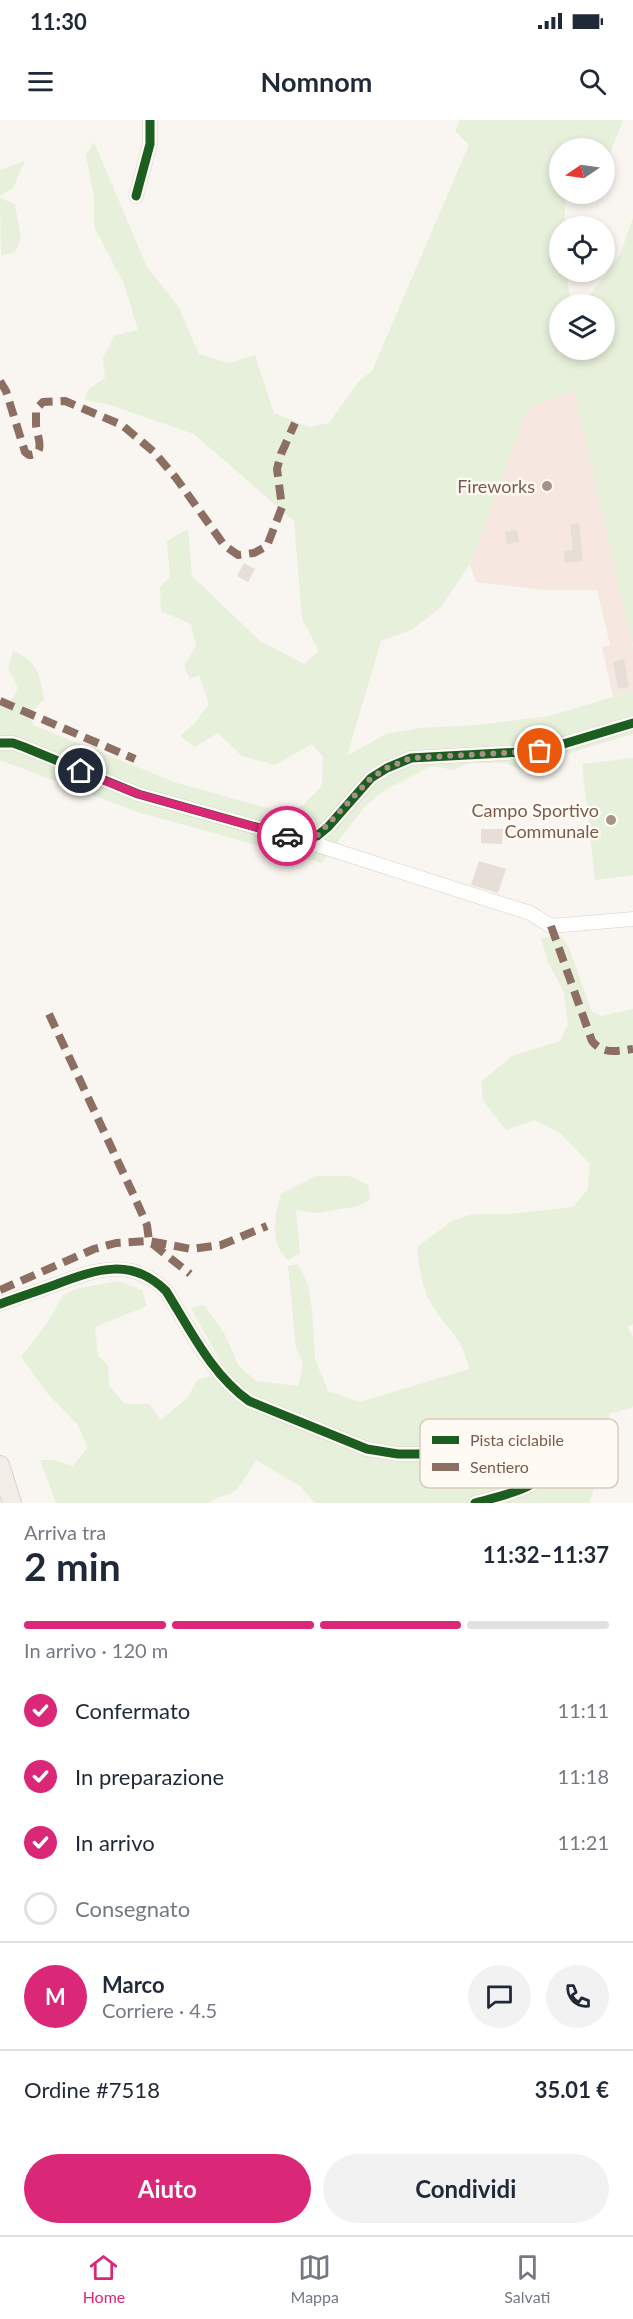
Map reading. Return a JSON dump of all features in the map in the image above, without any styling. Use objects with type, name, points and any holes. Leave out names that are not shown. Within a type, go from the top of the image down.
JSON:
[{"type":"main road","points":[[0,1465],[12,1503]]},
{"type":"street","points":[[136,196],[150,144],[150,120]]},
{"type":"street","points":[[302,840],[317,836],[328,827],[371,778],[411,758],[540,751],[633,723]]},
{"type":"street","points":[[0,742],[24,747],[138,794],[302,840],[530,913],[551,926],[633,919]]},
{"type":"street","points":[[0,1304],[95,1271],[114,1268],[131,1270],[157,1282],[166,1291],[220,1374],[249,1401],[367,1449],[398,1454],[420,1454]]},
{"type":"street","points":[[475,1503],[524,1488]]},
{"type":"shaded area","name":"Fireworks","points":[[575,390],[633,647],[633,691],[613,697],[602,647],[610,645],[597,590],[545,590],[476,582],[470,564],[527,409]]},
{"type":"green space","points":[[460,120],[623,120],[615,140],[615,138],[549,138],[549,204],[565,204],[565,216],[549,216],[549,282],[568,282],[569,294],[549,294],[549,360],[615,360],[615,294],[591,294],[600,282],[615,282],[615,262],[620,255],[633,218],[633,647],[574,390],[527,409],[470,564],[441,607],[413,629],[381,641],[347,756],[386,734],[420,728],[478,725],[549,716],[633,691],[633,734],[557,757],[526,772],[506,763],[468,763],[454,770],[432,766],[385,790],[365,806],[322,863],[137,812],[0,760],[0,706],[7,707],[18,689],[8,668],[13,651],[32,664],[41,683],[44,699],[31,713],[33,725],[177,783],[286,813],[303,805],[322,786],[323,757],[312,744],[275,765],[242,756],[218,733],[195,747],[180,736],[195,723],[209,704],[199,675],[190,679],[184,666],[196,646],[191,624],[161,611],[160,587],[170,577],[167,541],[188,529],[192,576],[260,641],[304,664],[319,651],[302,619],[294,521],[194,434],[107,404],[84,400],[89,389],[105,378],[103,358],[115,335],[138,330],[124,284],[94,227],[94,197],[86,155],[94,142],[147,267],[178,306],[199,354],[229,363],[255,355],[274,413],[309,427],[329,423],[359,381],[372,371],[469,145],[455,131]]},
{"type":"green space","points":[[25,161],[13,188],[0,196],[0,170]]},
{"type":"green space","points":[[0,198],[15,204],[21,239],[15,252],[1,256]]},
{"type":"green space","name":"Campo Sportivo Communale","points":[[633,758],[633,875],[595,880],[582,764]]},
{"type":"green space","points":[[560,935],[568,946],[592,1012],[601,1016],[633,1009],[633,1324],[628,1327],[633,1337],[633,1406],[610,1413],[608,1419],[420,1419],[420,1488],[594,1488],[589,1503],[315,1503],[300,1486],[256,1460],[236,1490],[210,1503],[56,1503],[40,1460],[54,1460],[73,1466],[88,1447],[77,1424],[48,1394],[21,1357],[47,1323],[63,1295],[76,1289],[118,1281],[142,1290],[147,1306],[95,1327],[98,1356],[108,1365],[109,1386],[125,1404],[149,1404],[161,1420],[188,1397],[197,1380],[226,1371],[191,1308],[204,1305],[224,1333],[239,1366],[256,1381],[298,1386],[303,1363],[296,1348],[288,1266],[298,1264],[308,1285],[315,1359],[328,1391],[360,1402],[469,1369],[458,1340],[435,1310],[424,1288],[417,1247],[452,1221],[473,1214],[511,1214],[573,1207],[588,1189],[590,1164],[560,1133],[535,1120],[506,1130],[483,1101],[481,1082],[512,1056],[560,1041],[568,1025],[564,992],[548,962],[541,938]]},
{"type":"green space","points":[[316,1176],[349,1176],[368,1185],[370,1200],[359,1206],[317,1213],[296,1210],[300,1253],[288,1260],[275,1237],[275,1220],[281,1194]]},
{"type":"building","points":[[579,523],[583,561],[565,563],[564,551],[573,550],[570,524]]},
{"type":"building","points":[[517,530],[519,542],[507,544],[505,532]]},
{"type":"building","points":[[244,563],[255,569],[248,582],[237,576]]},
{"type":"building","points":[[624,659],[629,687],[618,689],[613,662]]},
{"type":"building","points":[[481,829],[503,829],[502,844],[481,843]]},
{"type":"building","points":[[479,861],[506,869],[498,893],[471,885]]},
{"type":"marked path","points":[[0,381],[6,391],[25,452],[29,455],[38,452],[36,409],[43,402],[65,401],[122,425],[154,452],[176,478],[224,545],[238,555],[254,553],[267,546],[282,507],[277,469],[295,423]]},
{"type":"marked path","points":[[0,701],[135,759]]},
{"type":"marked path","points":[[551,926],[592,1041],[606,1050],[633,1049]]},
{"type":"marked path","points":[[49,1014],[147,1225],[149,1241],[190,1274]]},
{"type":"marked path","points":[[0,1290],[94,1249],[116,1243],[149,1241],[191,1249],[221,1245],[267,1226]]},
{"type":"cycle path","points":[[136,196],[150,144],[150,120]]},
{"type":"cycle path","points":[[0,743],[13,743],[24,747],[138,794],[302,840],[317,836],[328,827],[371,778],[411,758],[540,751],[633,723]]},
{"type":"cycle path","points":[[0,1304],[86,1274],[114,1269],[140,1273],[166,1291],[212,1364],[223,1378],[249,1401],[367,1449],[398,1454],[420,1454]]},
{"type":"cycle path","points":[[475,1503],[523,1488]]},
{"type":"way so far","points":[[287,836],[302,840],[317,836],[328,827],[371,778],[411,758],[540,751]]},
{"type":"place","name":"Fireworks","points":[[547,486]]},
{"type":"place","name":"Campo Sportivo Communale","points":[[611,820]]},
{"type":"route","points":[[81,771],[138,794],[287,836]]}]
